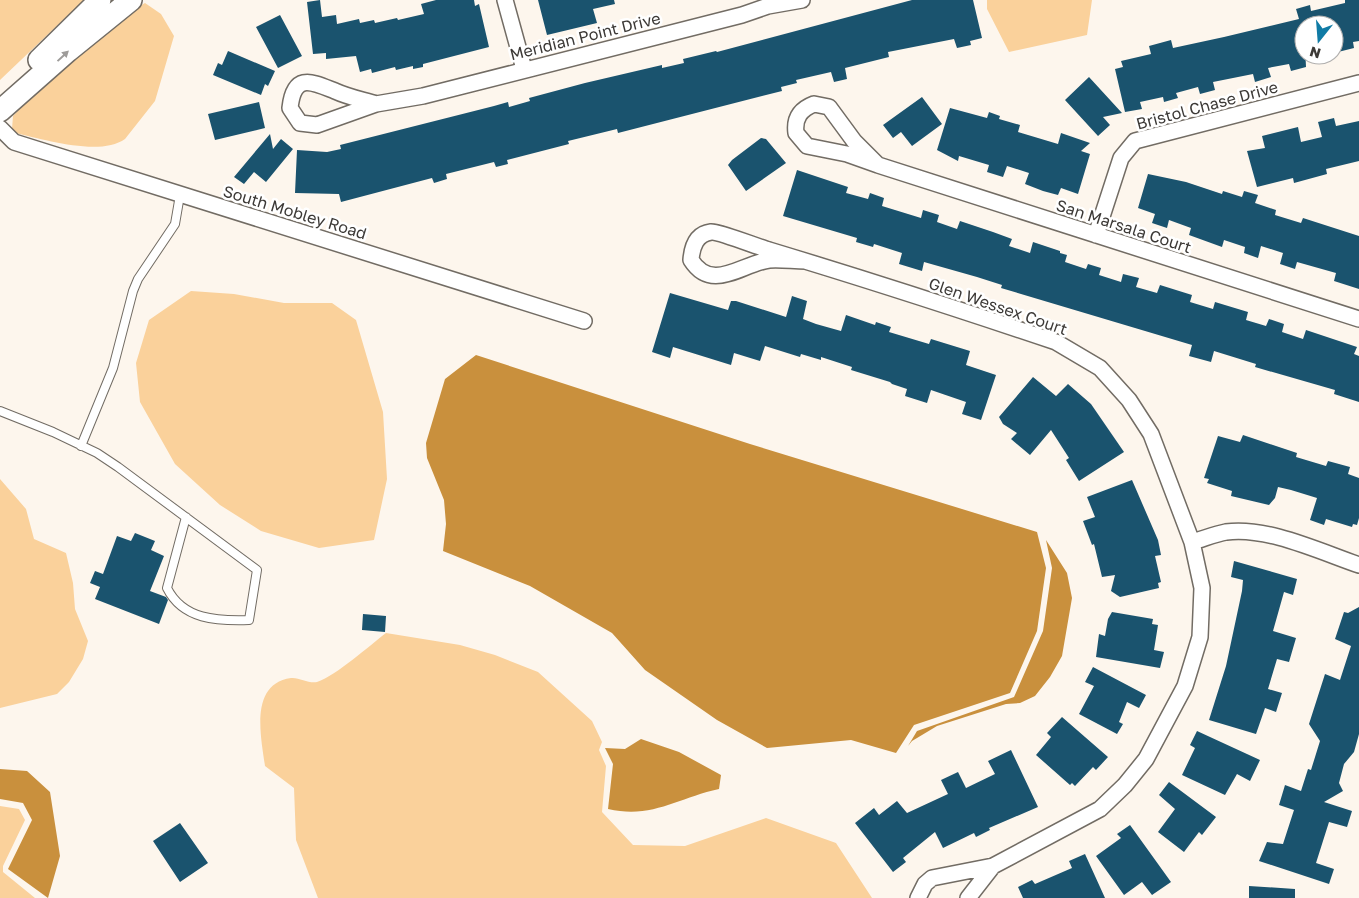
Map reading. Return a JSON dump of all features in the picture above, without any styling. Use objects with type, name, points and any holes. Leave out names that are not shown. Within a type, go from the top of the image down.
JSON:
[{"type":"main road","points":[[0,109],[44,54],[100,0]]},
{"type":"main road","points":[[0,109],[132,0]]},
{"type":"street","points":[[505,0],[524,69]]},
{"type":"street","name":"Meridian Point Drive","points":[[376,104],[335,92],[318,82],[307,82],[300,84],[295,90],[290,108],[300,123],[310,126],[376,104],[423,96],[742,15],[767,3],[802,0]]},
{"type":"street","name":"Bristol Chase Drive","points":[[1096,235],[1121,158],[1135,141],[1359,83]]},
{"type":"street","name":"San Marsala Court","points":[[878,165],[854,141],[829,107],[814,104],[802,110],[797,119],[796,133],[807,146],[847,154],[878,165],[1359,319]]},
{"type":"street","name":"South Mobley Road","points":[[0,128],[14,142],[584,322]]},
{"type":"street","name":"Glen Wessex Court","points":[[805,261],[771,260],[748,265],[727,275],[718,276],[698,270],[691,260],[696,240],[702,234],[712,232],[723,233],[734,240],[805,261],[1056,342],[1100,368],[1129,400],[1151,434],[1192,542],[1202,588],[1200,637],[1185,686],[1146,760],[1125,785],[1100,809],[993,866],[932,878],[925,884],[918,898]]},
{"type":"street","points":[[1192,542],[1226,532],[1249,532],[1268,535],[1359,564]]},
{"type":"street","name":"Glen Wessex Court","points":[[968,898],[993,866]]},
{"type":"lane","points":[[81,446],[113,368],[133,291],[138,279],[175,224],[180,195]]},
{"type":"lane","points":[[0,411],[81,446],[118,467],[186,517],[257,570],[249,620],[202,618],[178,604],[171,597],[167,588],[186,517]]},
{"type":"shaded area","points":[[0,0],[84,0],[0,80]]},
{"type":"shaded area","points":[[987,0],[1092,0],[1087,35],[1009,52],[987,9]]},
{"type":"shaded area","points":[[145,3],[161,14],[174,36],[155,101],[125,139],[114,144],[87,147],[15,133],[12,129],[13,116],[30,97],[126,14]]},
{"type":"shaded area","points":[[191,291],[234,294],[284,303],[332,303],[356,320],[383,412],[387,479],[374,540],[319,548],[261,531],[220,505],[175,464],[140,402],[136,363],[149,320]]},
{"type":"shaded area","points":[[476,355],[750,444],[1037,532],[1046,568],[1037,631],[1010,693],[914,725],[896,753],[851,740],[767,748],[717,720],[645,670],[612,633],[530,586],[443,551],[446,524],[444,500],[427,458],[426,443],[445,379]]},
{"type":"shaded area","points":[[0,479],[26,509],[34,539],[66,553],[73,583],[75,609],[88,641],[83,659],[69,682],[57,694],[0,708]]},
{"type":"shaded area","points":[[1046,540],[1067,573],[1072,598],[1062,656],[1050,677],[1035,696],[1020,703],[1006,704],[937,726],[912,741],[908,746],[917,731],[1014,697],[1043,631],[1052,568]]},
{"type":"shaded area","points":[[386,633],[460,645],[495,655],[538,672],[592,721],[602,742],[599,750],[606,766],[602,812],[633,845],[685,846],[766,818],[836,843],[872,898],[318,898],[296,840],[294,788],[265,766],[260,727],[263,701],[269,690],[278,682],[297,678],[317,682],[325,678],[343,667]]},
{"type":"shaded area","points":[[641,739],[679,752],[721,775],[719,789],[652,809],[624,811],[608,809],[613,764],[605,748],[625,749]]},
{"type":"shaded area","points":[[0,769],[27,771],[50,792],[60,856],[48,898],[8,869],[32,820],[23,803],[0,799]]},
{"type":"shaded area","points":[[0,806],[19,809],[25,820],[3,866],[3,872],[35,898],[0,898]]},
{"type":"building","points":[[320,0],[322,17],[336,15],[337,24],[359,19],[360,23],[374,20],[375,23],[397,18],[398,20],[424,14],[421,4],[436,0],[474,0],[475,6],[479,4],[489,47],[423,64],[423,67],[413,69],[413,66],[396,70],[395,67],[372,73],[371,69],[360,72],[356,56],[326,59],[326,53],[313,54],[307,2]]},
{"type":"building","points":[[538,0],[614,0],[615,4],[593,9],[597,23],[547,35]]},
{"type":"building","points":[[912,0],[973,0],[982,38],[970,41],[971,45],[957,48],[954,39],[888,52],[889,57],[845,68],[847,79],[834,82],[831,72],[796,80],[797,83],[781,87],[782,91],[618,133],[617,129],[568,141],[569,144],[507,160],[508,164],[496,167],[494,162],[446,174],[447,179],[434,183],[432,178],[341,202],[339,194],[295,193],[297,150],[327,152],[341,149],[340,145],[508,102],[509,107],[530,101],[529,98],[585,83],[662,65],[662,68],[684,63],[683,59],[717,52]]},
{"type":"building","points":[[1345,0],[1359,0],[1359,41],[1353,42],[1354,48],[1344,50],[1344,15],[1298,15],[1296,9],[1310,5],[1311,11],[1345,3]]},
{"type":"building","points":[[280,15],[302,56],[278,68],[256,27]]},
{"type":"building","points":[[1294,20],[1294,65],[1306,65],[1306,67],[1291,71],[1289,64],[1268,68],[1271,77],[1255,82],[1253,74],[1213,82],[1215,90],[1200,94],[1198,87],[1176,93],[1178,98],[1164,102],[1163,97],[1140,102],[1142,109],[1125,112],[1115,69],[1123,67],[1121,61],[1151,54],[1149,46],[1171,40],[1173,48]]},
{"type":"building","points":[[228,51],[275,71],[268,86],[265,84],[261,95],[213,75],[218,63],[222,65]]},
{"type":"building","points":[[1089,77],[1122,113],[1103,117],[1110,125],[1098,136],[1065,100]]},
{"type":"building","points":[[922,97],[942,124],[912,146],[901,132],[893,138],[883,125]]},
{"type":"building","points":[[259,102],[265,128],[215,140],[208,114]]},
{"type":"building","points":[[950,108],[987,118],[989,112],[1000,116],[999,119],[1020,125],[1018,132],[1058,144],[1061,133],[1090,143],[1081,151],[1090,154],[1078,194],[1061,188],[1058,195],[1043,191],[1025,184],[1029,173],[1007,166],[1003,177],[987,172],[989,165],[959,156],[958,161],[937,150]]},
{"type":"building","points":[[1334,118],[1336,126],[1359,121],[1359,161],[1326,169],[1327,174],[1294,183],[1293,178],[1257,187],[1247,151],[1265,148],[1262,136],[1298,127],[1301,142],[1322,137],[1318,122]]},
{"type":"building","points":[[270,134],[273,149],[281,139],[293,149],[266,182],[254,172],[244,184],[234,177]]},
{"type":"building","points":[[761,138],[766,139],[786,163],[746,191],[728,165]]},
{"type":"building","points":[[797,170],[848,187],[846,193],[868,199],[870,193],[884,198],[882,206],[921,218],[923,210],[939,215],[937,222],[957,229],[960,221],[993,232],[1012,239],[1009,246],[1030,253],[1033,242],[1060,251],[1060,253],[1067,255],[1065,262],[1086,269],[1088,264],[1101,268],[1099,275],[1121,282],[1123,274],[1139,278],[1136,287],[1157,293],[1160,285],[1192,295],[1190,302],[1213,309],[1215,302],[1248,312],[1246,320],[1266,326],[1269,319],[1284,324],[1282,332],[1303,339],[1306,330],[1357,347],[1354,354],[1359,356],[1359,402],[1334,394],[1335,390],[1255,367],[1256,364],[1214,351],[1211,362],[1189,356],[1192,345],[1001,288],[1002,285],[977,277],[924,262],[922,271],[899,264],[902,253],[874,244],[873,247],[856,242],[857,238],[783,216]]},
{"type":"building","points":[[1148,174],[1186,182],[1222,194],[1223,191],[1242,197],[1244,191],[1258,195],[1255,203],[1276,210],[1275,215],[1301,223],[1303,218],[1359,236],[1359,289],[1334,281],[1336,273],[1297,262],[1295,269],[1280,264],[1283,253],[1261,246],[1258,258],[1244,253],[1245,247],[1224,240],[1222,247],[1189,235],[1191,228],[1169,220],[1167,228],[1152,223],[1155,214],[1138,208]]},
{"type":"building","points":[[670,293],[728,310],[731,301],[736,301],[786,317],[792,296],[807,301],[803,319],[841,331],[846,315],[875,325],[876,322],[891,327],[889,332],[929,344],[931,339],[970,351],[966,365],[996,375],[981,420],[962,414],[966,402],[931,390],[927,403],[905,396],[907,389],[851,370],[852,367],[821,357],[821,360],[801,354],[800,357],[765,346],[760,361],[734,353],[731,365],[673,347],[670,358],[652,352]]},
{"type":"building","points":[[1033,377],[1056,396],[1068,384],[1091,404],[1124,452],[1079,481],[1066,460],[1069,458],[1051,430],[1030,455],[1011,439],[1017,433],[1003,424],[999,417]]},
{"type":"building","points":[[1243,435],[1297,453],[1296,457],[1326,466],[1328,461],[1350,467],[1348,474],[1359,478],[1359,518],[1357,525],[1353,524],[1352,527],[1326,519],[1324,525],[1310,520],[1317,498],[1291,490],[1278,487],[1275,498],[1269,505],[1231,496],[1232,491],[1207,483],[1209,479],[1204,478],[1218,436],[1240,442]]},
{"type":"building","points":[[1132,480],[1158,540],[1161,555],[1155,556],[1161,582],[1158,583],[1159,588],[1120,597],[1111,591],[1115,575],[1102,577],[1094,544],[1092,545],[1083,521],[1095,517],[1087,497]]},
{"type":"building","points":[[135,533],[155,541],[151,550],[164,556],[150,591],[166,597],[168,600],[159,624],[95,599],[100,587],[90,583],[95,571],[103,574],[117,536],[131,541]]},
{"type":"building","points":[[1234,561],[1297,579],[1293,595],[1284,592],[1273,631],[1296,638],[1289,662],[1277,659],[1268,689],[1282,693],[1276,712],[1265,708],[1256,734],[1209,720],[1226,666],[1242,591],[1243,580],[1231,577]]},
{"type":"building","points":[[1359,607],[1359,734],[1354,752],[1344,764],[1339,783],[1343,791],[1324,802],[1352,811],[1347,827],[1329,822],[1316,863],[1334,869],[1329,884],[1259,861],[1267,842],[1283,844],[1294,810],[1279,805],[1285,785],[1301,791],[1308,769],[1311,770],[1320,741],[1309,724],[1325,674],[1340,680],[1351,646],[1335,639],[1344,612],[1348,613]]},
{"type":"building","points":[[1112,612],[1153,619],[1152,624],[1158,625],[1154,650],[1164,652],[1160,668],[1096,657],[1099,634],[1105,636],[1108,619]]},
{"type":"building","points":[[363,614],[386,616],[385,632],[362,630]]},
{"type":"building","points":[[1093,667],[1146,695],[1139,708],[1127,702],[1119,722],[1123,724],[1117,734],[1079,714],[1094,686],[1085,682]]},
{"type":"building","points":[[1062,717],[1108,757],[1096,770],[1093,767],[1075,786],[1072,783],[1070,785],[1036,755],[1051,737],[1047,733]]},
{"type":"building","points":[[1197,731],[1260,760],[1250,781],[1237,774],[1225,795],[1182,775],[1195,748],[1190,745]]},
{"type":"building","points":[[1011,750],[1038,807],[989,828],[990,830],[976,837],[974,833],[943,848],[935,832],[903,858],[906,862],[893,872],[855,823],[874,808],[879,815],[897,801],[907,813],[948,794],[941,780],[958,772],[966,788],[995,774],[988,761]]},
{"type":"building","points":[[1169,782],[1216,817],[1202,835],[1199,832],[1184,852],[1158,832],[1175,809],[1159,795]]},
{"type":"building","points":[[180,823],[208,863],[180,882],[153,841]]},
{"type":"building","points":[[1130,825],[1171,882],[1152,895],[1142,882],[1124,895],[1096,856],[1121,838],[1117,834]]},
{"type":"building","points":[[1085,854],[1105,898],[1023,898],[1018,887],[1032,880],[1035,884],[1072,868],[1069,861]]},
{"type":"building","points":[[1249,886],[1295,889],[1295,898],[1249,898]]}]
